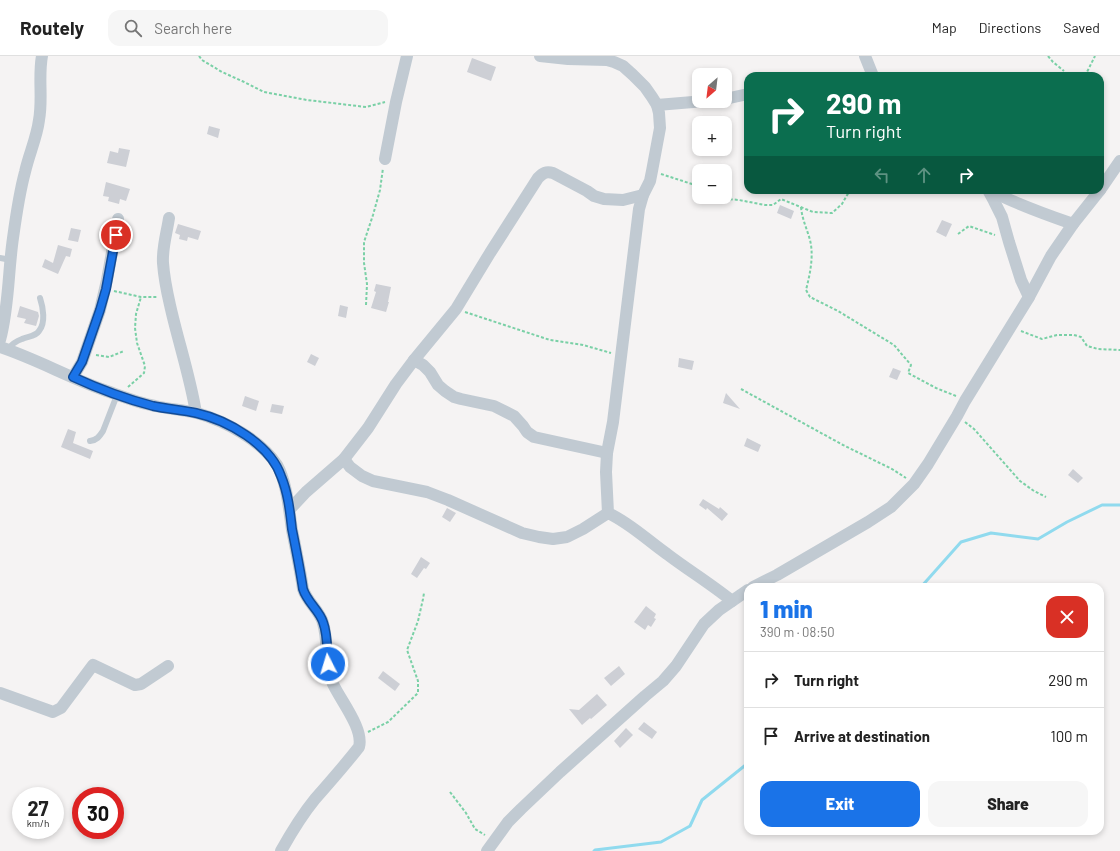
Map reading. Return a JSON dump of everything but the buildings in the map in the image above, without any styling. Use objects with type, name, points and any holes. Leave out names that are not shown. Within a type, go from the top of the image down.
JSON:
[{"type":"street","points":[[42,56],[40,73],[40,118],[19,197],[12,238],[5,259],[6,308],[2,346],[95,387],[117,395],[154,406],[196,413],[232,426],[250,438],[266,452],[276,465],[281,476],[290,509],[303,589],[305,595],[323,622],[330,675],[333,684],[350,713],[360,736],[359,747],[314,800],[281,851]]},
{"type":"street","points":[[385,159],[407,56]]},
{"type":"street","points":[[540,56],[568,59],[615,59],[644,86],[657,105],[659,113],[660,128],[650,181],[643,195],[639,209],[614,422],[607,452],[606,472],[608,513]]},
{"type":"street","points":[[865,56],[871,72]]},
{"type":"street","points":[[732,97],[744,95]]},
{"type":"street","points":[[657,105],[692,102]]},
{"type":"street","points":[[1104,184],[1120,161]]},
{"type":"street","points":[[290,509],[306,492],[344,459],[368,428],[396,384],[456,309],[490,253],[542,174],[548,172],[553,173],[594,196],[604,199],[622,200],[643,195]]},
{"type":"street","points":[[990,194],[1002,217],[1021,280],[1029,297]]},
{"type":"street","points":[[997,194],[1043,214],[1073,224]]},
{"type":"street","points":[[761,583],[868,522],[891,507],[914,484],[928,464],[1029,297],[1051,256],[1073,224],[1097,194]]},
{"type":"street","points":[[169,218],[163,264],[169,297],[196,413]]},
{"type":"street","points":[[73,377],[85,354],[106,289],[118,219]]},
{"type":"street","points":[[414,360],[430,372],[438,385],[454,397],[494,406],[509,413],[514,416],[527,432],[534,437],[607,452]]},
{"type":"street","points":[[344,459],[350,467],[362,476],[373,481],[426,492],[448,500],[509,528],[539,537],[553,539],[567,537],[608,513]]},
{"type":"street","points":[[608,513],[635,528],[665,553],[703,578],[732,601]]},
{"type":"street","points":[[491,846],[508,822],[560,772],[645,696],[663,682],[676,666],[704,624],[719,610],[744,593]]},
{"type":"street","points":[[0,693],[53,712],[62,708],[93,665],[135,685],[141,684],[168,666]]},
{"type":"lane","points":[[2,346],[32,336],[39,331],[43,322],[44,314],[40,298]]},
{"type":"lane","points":[[90,441],[95,440],[103,431],[117,395]]},
{"type":"path","points":[[199,56],[202,60],[222,72],[264,92],[307,100],[366,107],[388,101],[396,102]]},
{"type":"path","points":[[1048,56],[1053,62],[1064,70]]},
{"type":"path","points":[[1087,72],[1095,56]]},
{"type":"path","points":[[366,305],[367,284],[364,263],[364,242],[374,215],[385,159]]},
{"type":"path","points":[[652,171],[692,184]]},
{"type":"path","points":[[732,199],[765,206],[773,204],[781,199],[813,212],[832,213],[842,204],[848,194]]},
{"type":"path","points":[[802,207],[802,215],[810,242],[811,270],[806,290],[810,297],[838,311],[894,345],[911,365],[908,373],[965,401]]},
{"type":"path","points":[[958,234],[969,226],[998,236],[1009,242]]},
{"type":"path","points":[[106,289],[141,297],[169,297]]},
{"type":"path","points":[[117,395],[144,373],[145,366],[137,343],[135,328],[136,314],[141,297]]},
{"type":"path","points":[[456,309],[550,340],[583,346],[622,356]]},
{"type":"path","points":[[1010,327],[1042,339],[1057,335],[1074,335],[1081,337],[1087,346],[1098,349],[1120,350]]},
{"type":"path","points":[[85,354],[109,358],[124,352]]},
{"type":"path","points":[[741,389],[844,445],[892,469],[914,484]]},
{"type":"path","points":[[957,416],[974,429],[1020,481],[1046,497]]},
{"type":"path","points":[[360,736],[388,722],[418,693],[418,681],[407,650],[418,621],[424,594]]},
{"type":"path","points":[[450,792],[466,813],[475,829],[491,846]]},
{"type":"waterway","points":[[925,583],[961,542],[991,533],[1038,539],[1067,522],[1102,505],[1120,505]]},
{"type":"waterway","points":[[594,851],[661,842],[690,826],[702,800],[744,766]]},
{"type":"route","points":[[116,235],[106,289],[100,310],[82,362],[73,377],[95,387],[154,406],[208,416],[232,426],[250,438],[266,452],[276,465],[284,484],[290,509],[292,530],[303,589],[309,602],[323,622],[328,664]]}]
